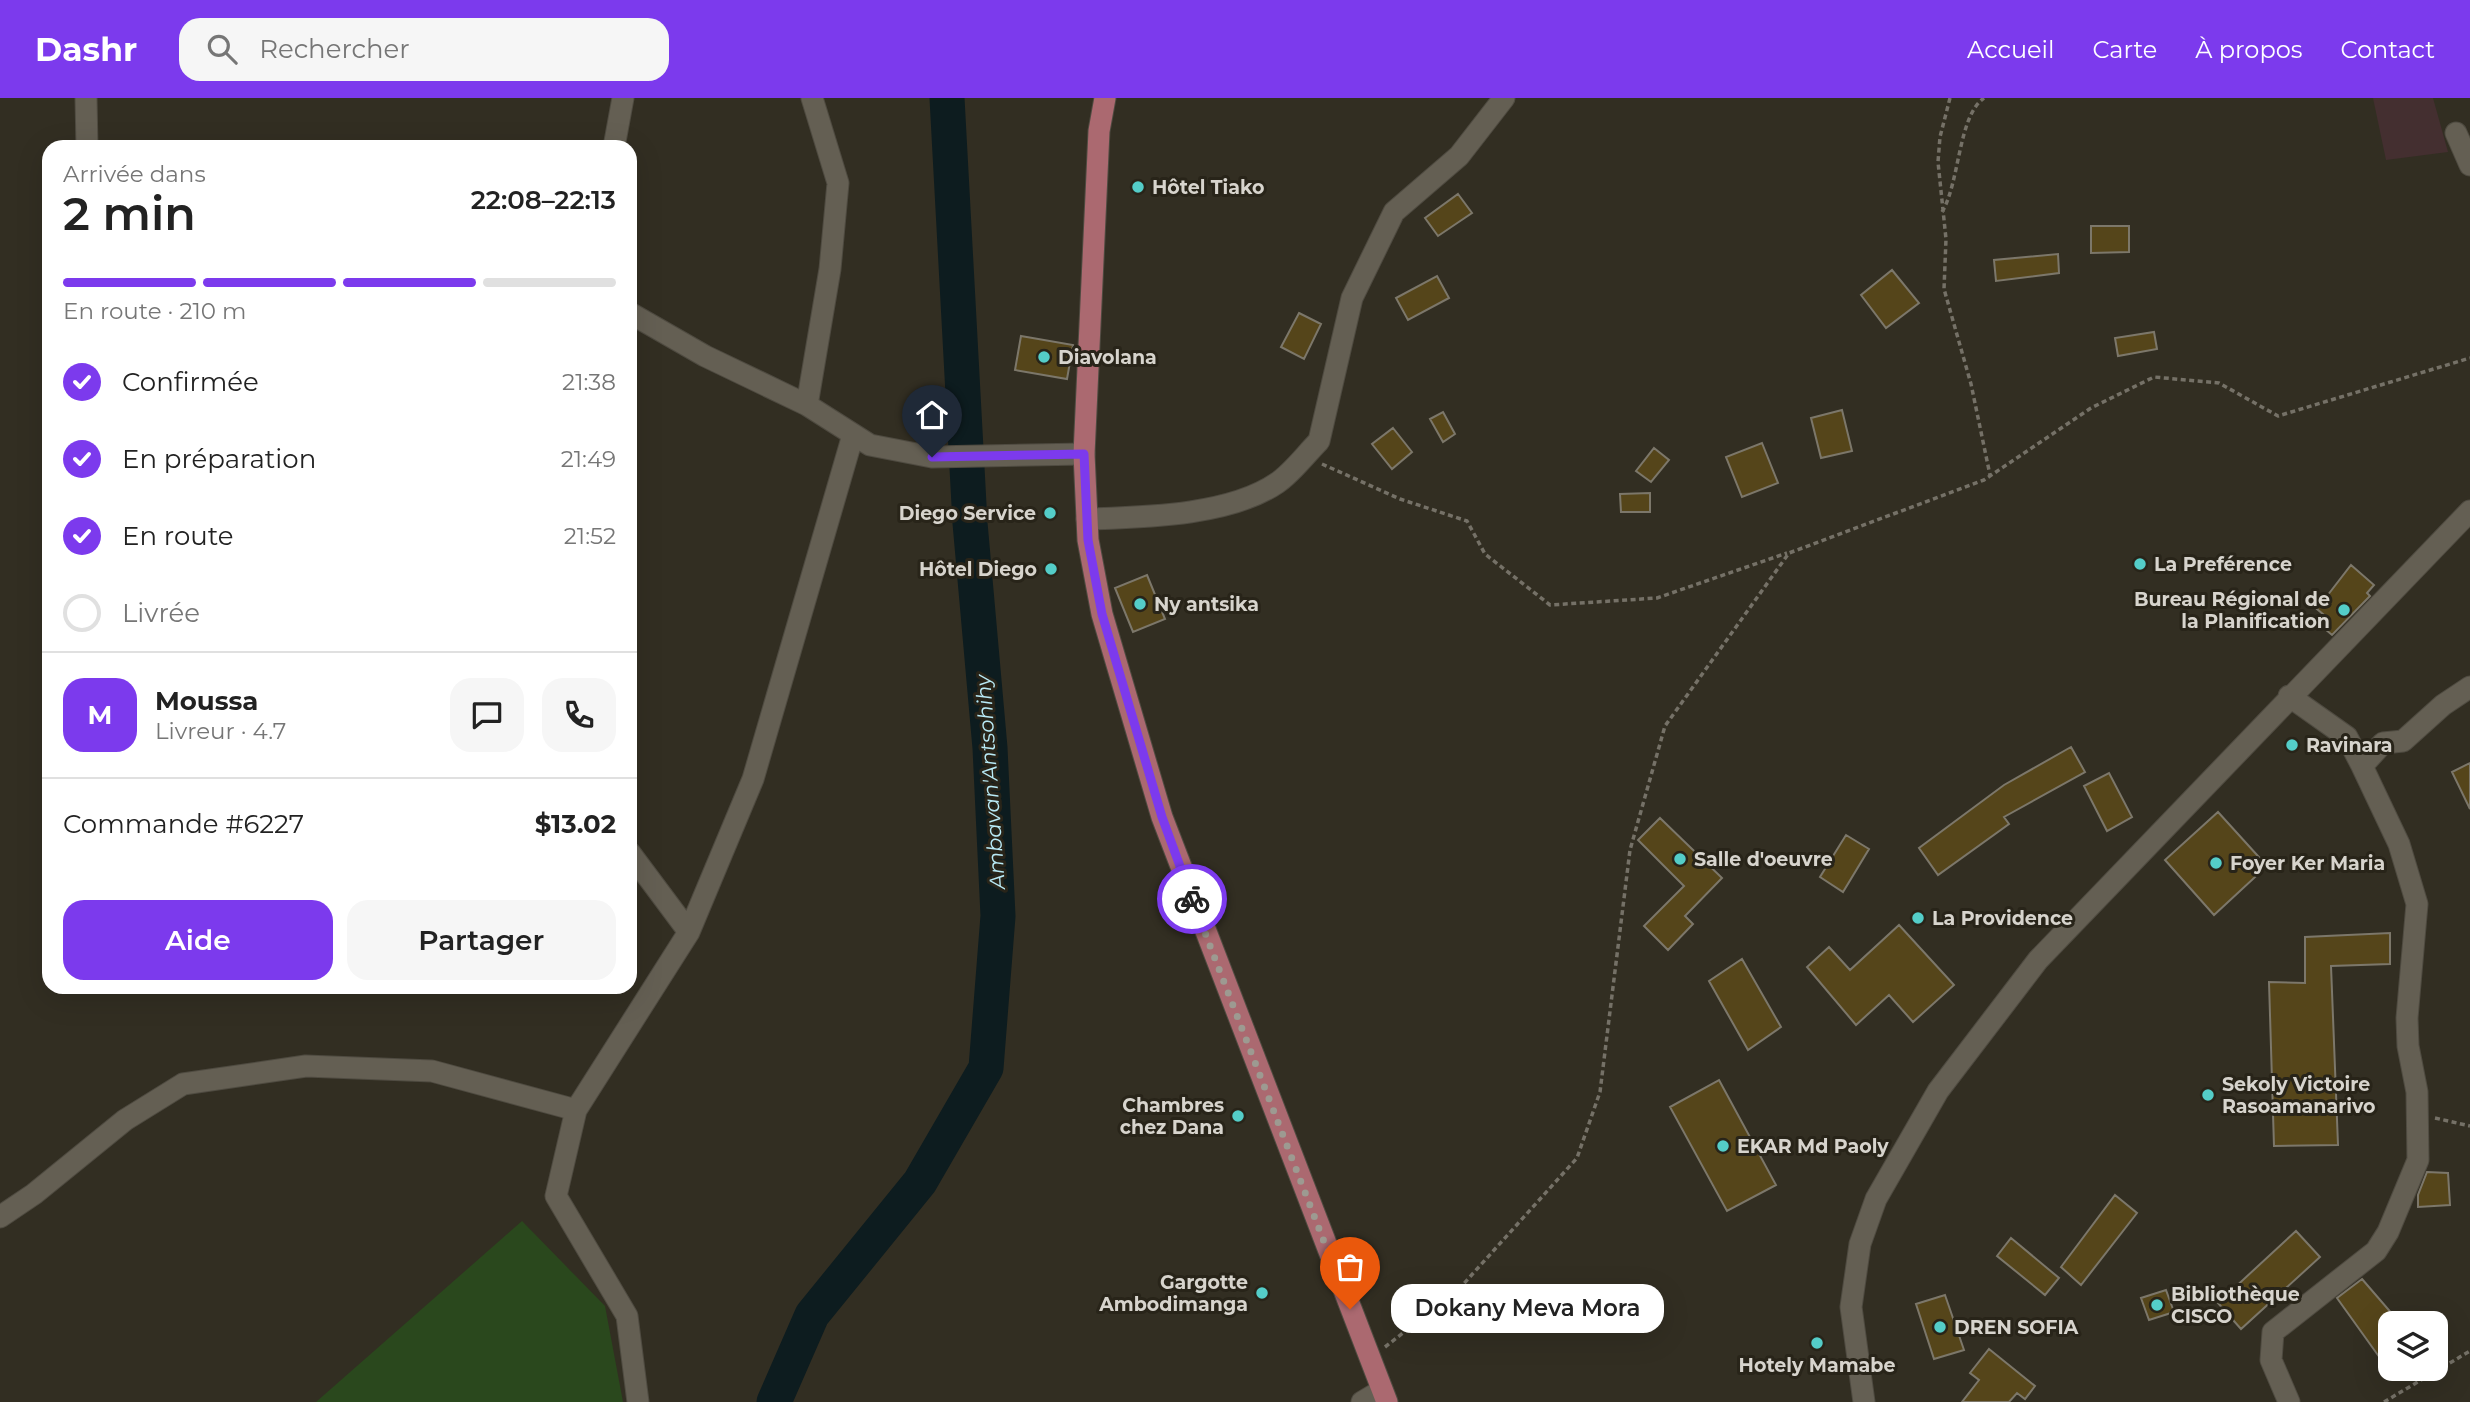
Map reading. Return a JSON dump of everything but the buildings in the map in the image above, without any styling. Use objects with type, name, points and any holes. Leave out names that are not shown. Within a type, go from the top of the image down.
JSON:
[{"type":"main road","points":[[1105,98],[1099,131],[1084,454],[1088,540],[1102,614],[1162,817],[1385,1396]]},
{"type":"street","points":[[86,98],[87,140]]},
{"type":"street","points":[[615,140],[623,98]]},
{"type":"street","points":[[807,405],[830,269],[838,183],[812,98]]},
{"type":"street","points":[[1087,519],[1151,516],[1238,500],[1277,483],[1319,441],[1352,298],[1394,212],[1459,156],[1504,98]]},
{"type":"street","points":[[2456,133],[2470,165]]},
{"type":"street","points":[[637,317],[705,356],[807,405],[870,445],[932,457],[1084,454]]},
{"type":"street","points":[[638,1402],[627,1316],[556,1196],[576,1110],[689,932],[753,779],[853,435]]},
{"type":"street","points":[[1864,1402],[1852,1307],[1860,1244],[1876,1199],[1897,1158],[1938,1091],[2038,960],[2289,696],[2470,511]]},
{"type":"street","points":[[2363,767],[2383,743],[2403,741],[2443,705],[2470,687]]},
{"type":"street","points":[[2289,696],[2347,737],[2399,844],[2417,904],[2407,1018],[2417,1113],[2418,1160],[2388,1233],[2376,1251],[2273,1332],[2271,1360],[2289,1402]]},
{"type":"street","points":[[637,862],[689,932]]},
{"type":"street","points":[[0,1217],[34,1194],[125,1120],[183,1084],[306,1066],[432,1071],[576,1110]]},
{"type":"street","points":[[1362,1402],[1385,1396]]},
{"type":"path","points":[[1951,98],[1940,137],[1942,213],[1946,239],[1944,289],[1972,384],[1990,475]]},
{"type":"path","points":[[1942,213],[1952,190],[1968,122],[1976,103],[1984,98]]},
{"type":"path","points":[[1304,455],[1400,499],[1467,521],[1485,554],[1550,605],[1657,598],[1789,553],[1990,475],[2091,408],[2154,377],[2219,383],[2277,416],[2470,358]]},
{"type":"path","points":[[1369,1359],[1459,1289],[1577,1158],[1600,1093],[1630,850],[1664,726],[1789,553]]},
{"type":"path","points":[[2417,1113],[2470,1126]]},
{"type":"path","points":[[2384,1402],[2470,1351]]},
{"type":"shaded area","points":[[2373,98],[2433,98],[2448,152],[2386,160]]},
{"type":"green space","points":[[522,1221],[605,1306],[623,1402],[316,1402]]},
{"type":"waterway","name":"Ambavan'Antsohihy","points":[[774,1402],[812,1315],[920,1182],[986,1068],[998,916],[990,748],[970,523],[947,98]]},
{"type":"way so far","points":[[1192,899],[1350,1309]]},
{"type":"place","name":"Hôtel Tiako","points":[[1138,187]]},
{"type":"place","name":"Diavolana","points":[[1044,357]]},
{"type":"place","name":"Diego Service","points":[[1050,513]]},
{"type":"place","name":"La Preférence","points":[[2140,564]]},
{"type":"place","name":"Hôtel Diego","points":[[1051,569]]},
{"type":"place","name":"Ny antsika","points":[[1140,604]]},
{"type":"place","name":"Bureau Régional de la Planification","points":[[2344,610]]},
{"type":"place","name":"Ravinara","points":[[2292,745]]},
{"type":"place","name":"Salle d'oeuvre","points":[[1680,859]]},
{"type":"place","name":"Foyer Ker Maria","points":[[2216,863]]},
{"type":"place","name":"La Providence","points":[[1918,918]]},
{"type":"place","name":"Sekoly Victoire Rasoamanarivo","points":[[2208,1095]]},
{"type":"place","name":"Chambres chez Dana","points":[[1238,1116]]},
{"type":"place","name":"EKAR Md Paoly","points":[[1723,1146]]},
{"type":"place","name":"Gargotte Ambodimanga","points":[[1262,1293]]},
{"type":"place","name":"Bibliothèque CISCO","points":[[2157,1305]]},
{"type":"place","name":"Dokany Meva Mora","points":[[1350,1309]]},
{"type":"place","name":"DREN SOFIA","points":[[1940,1327]]},
{"type":"place","name":"Hotely Mamabe","points":[[1817,1343]]},
{"type":"route","points":[[932,457],[1084,454],[1088,540],[1102,614],[1162,817],[1192,899]]}]
